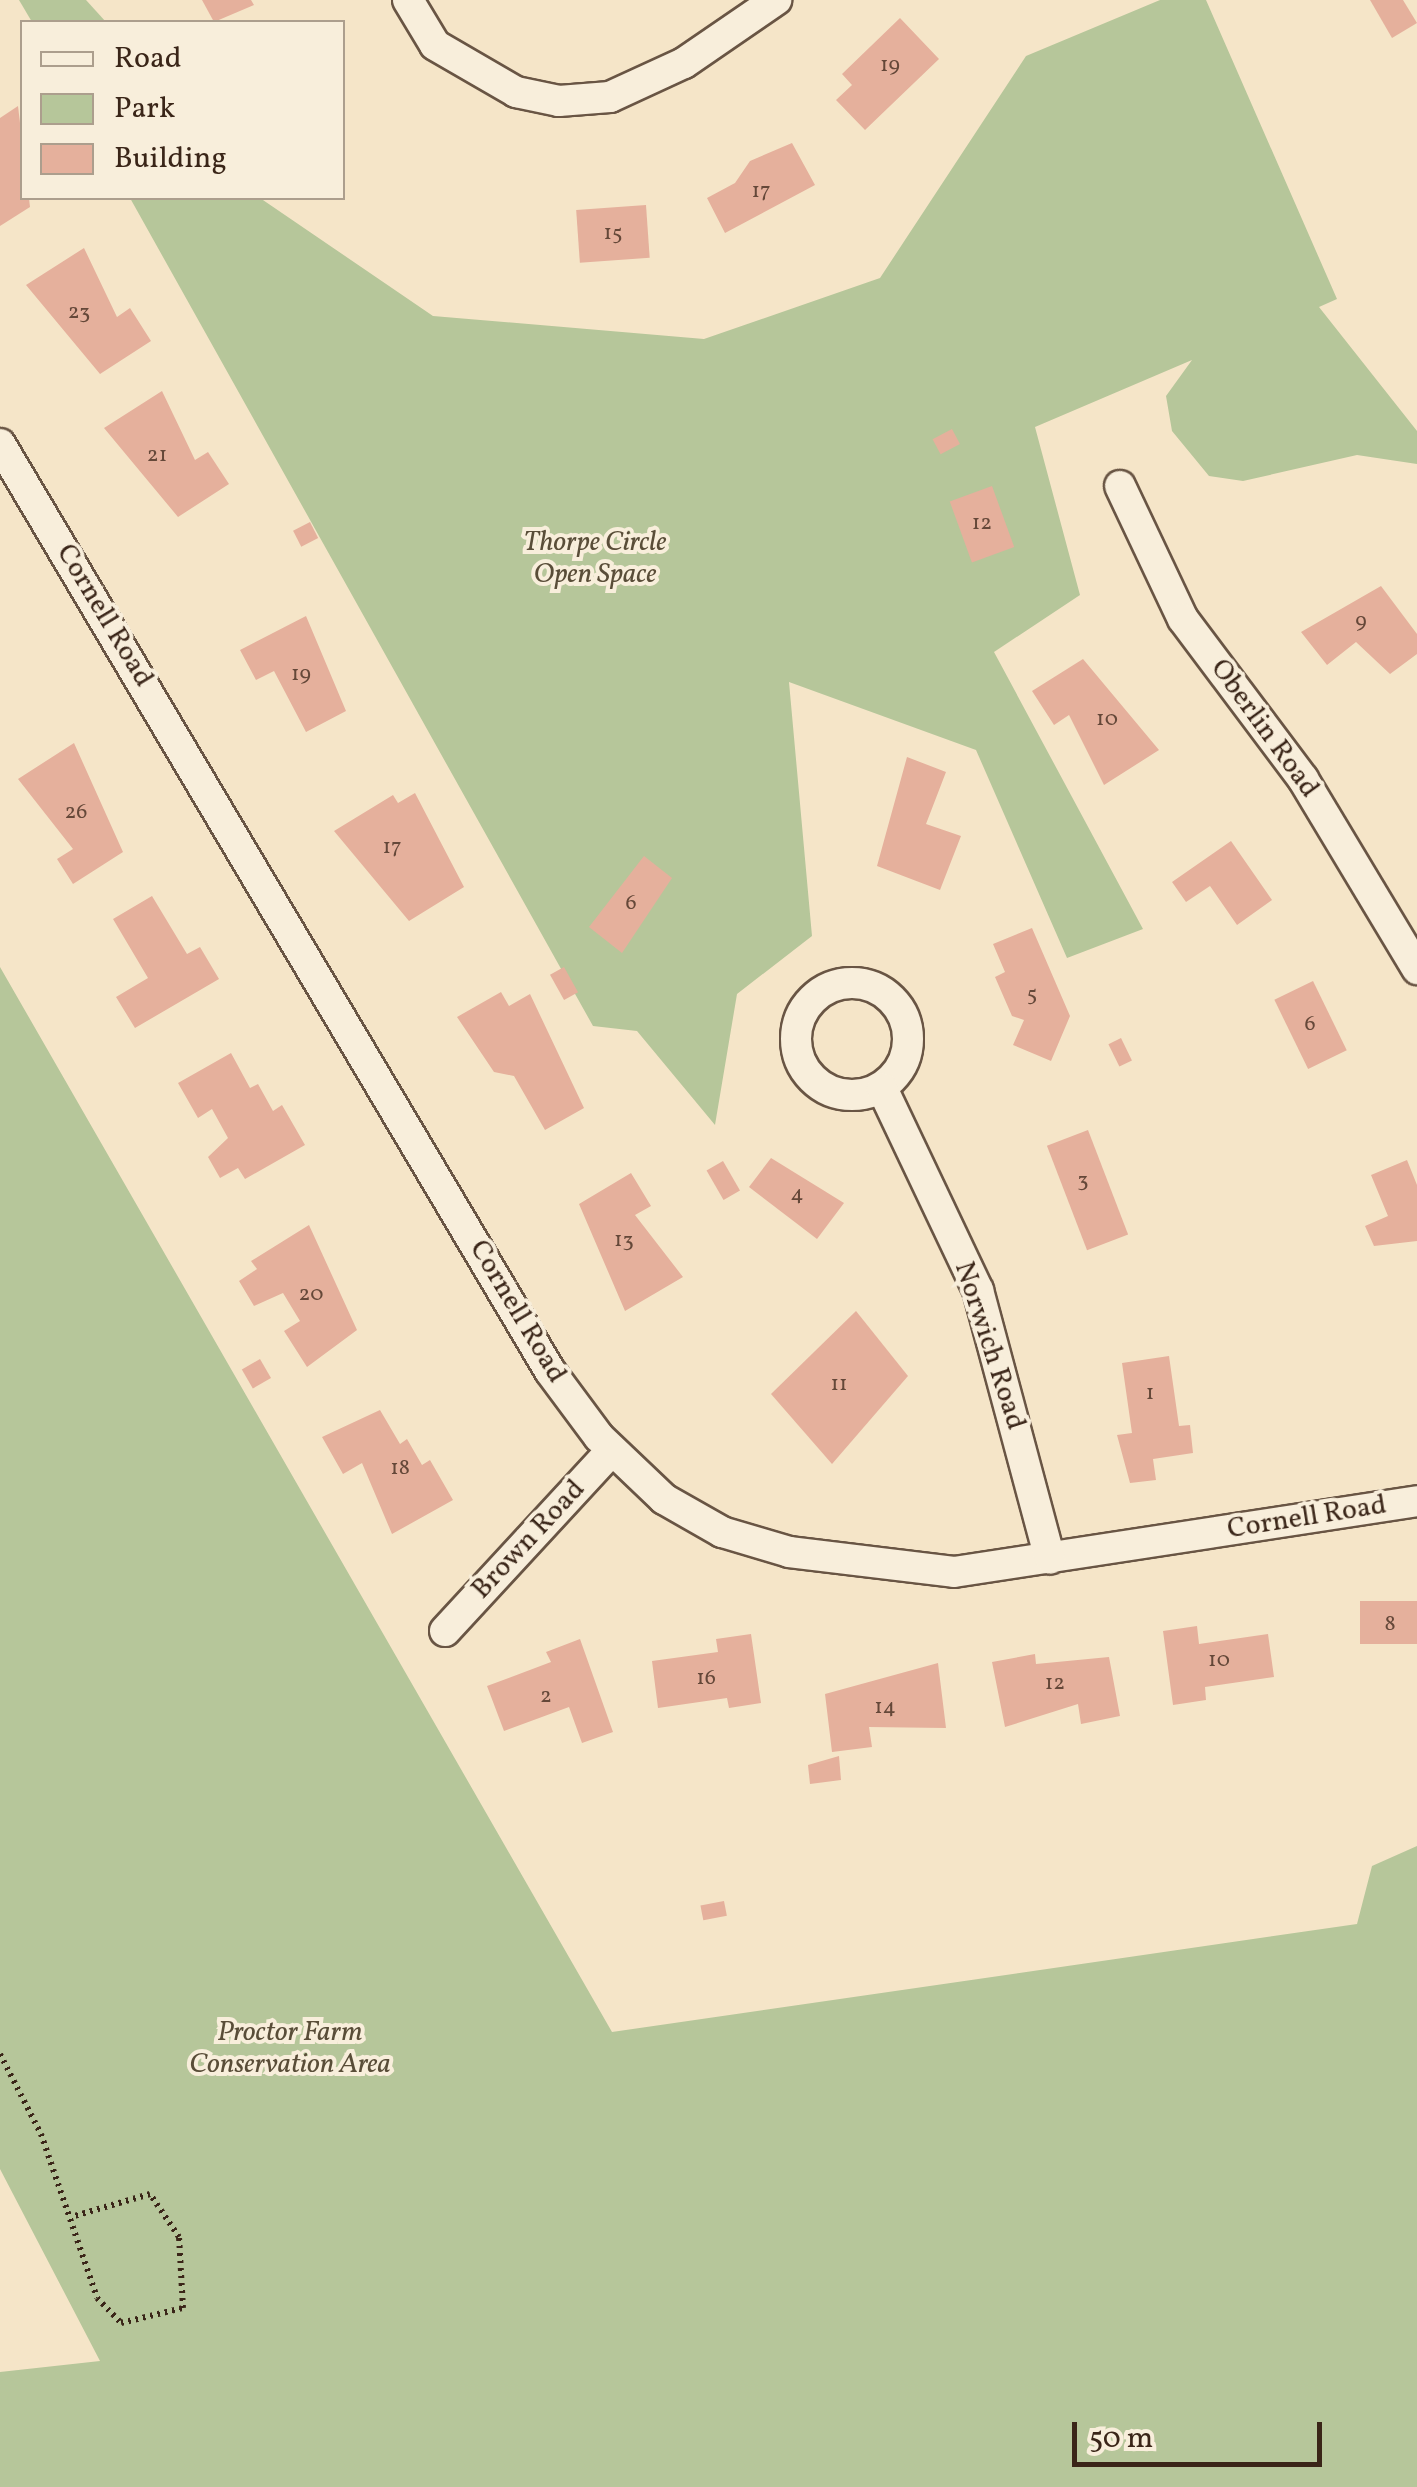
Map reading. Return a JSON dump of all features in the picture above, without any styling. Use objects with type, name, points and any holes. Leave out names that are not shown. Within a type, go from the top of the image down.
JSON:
[{"type":"street","points":[[408,0],[436,45],[516,92],[559,101],[625,91],[776,0]]},
{"type":"street","name":"Cornell Road","points":[[0,444],[550,1371],[612,1450],[678,1507],[789,1552],[954,1572],[1417,1501]]},
{"type":"street","name":"Oberlin Road","points":[[1120,486],[1183,619],[1303,780],[1417,968]]},
{"type":"street","name":"Norwich Road","points":[[882,1088],[978,1290],[1050,1558]]},
{"type":"street","name":"Brown Road","points":[[445,1631],[612,1450]]},
{"type":"path","points":[[0,2054],[71,2217],[97,2298],[121,2324],[182,2308],[179,2237],[150,2194],[71,2217]]},
{"type":"green space","points":[[19,0],[86,0],[104,20],[31,20]]},
{"type":"green space","name":"Thorpe Circle Open Space","points":[[1160,0],[1206,0],[1337,299],[1319,307],[1417,431],[1417,464],[1357,455],[1243,481],[1209,476],[1172,431],[1166,396],[1192,360],[1035,427],[1080,595],[994,652],[1143,929],[1067,958],[976,750],[789,682],[812,936],[737,994],[715,1125],[637,1031],[593,1026],[131,200],[263,200],[433,316],[704,339],[880,278],[1026,56]]},
{"type":"green space","name":"Proctor Farm Conservation Area","points":[[0,967],[612,2032],[1357,1924],[1372,1866],[1417,1846],[1417,2487],[0,2487],[0,2372],[100,2361],[0,2169]]},
{"type":"building","points":[[202,0],[251,0],[254,5],[219,20],[213,20]]},
{"type":"building","points":[[1370,0],[1403,0],[1417,23],[1392,38]]},
{"type":"building","points":[[900,18],[939,59],[865,130],[836,100],[852,85],[842,74]]},
{"type":"building","points":[[18,106],[20,200],[29,200],[30,207],[0,226],[0,118]]},
{"type":"building","points":[[792,143],[815,185],[725,233],[707,198],[735,183],[750,161]]},
{"type":"building","points":[[646,205],[650,258],[580,263],[576,210]]},
{"type":"building","points":[[84,248],[117,317],[130,308],[151,341],[100,374],[26,285]]},
{"type":"building","points":[[162,391],[195,460],[208,452],[229,484],[178,517],[104,428]]},
{"type":"building","points":[[952,429],[960,444],[941,454],[933,439]]},
{"type":"building","points":[[992,486],[1014,547],[972,562],[950,501]]},
{"type":"building","points":[[310,522],[318,538],[301,547],[293,531]]},
{"type":"building","points":[[1381,586],[1417,634],[1417,654],[1390,674],[1356,642],[1327,665],[1301,632]]},
{"type":"building","points":[[306,616],[346,711],[306,732],[274,671],[256,680],[240,650]]},
{"type":"building","points":[[1083,659],[1159,750],[1104,785],[1069,715],[1054,725],[1032,691]]},
{"type":"building","points":[[74,743],[123,852],[73,884],[57,859],[73,849],[18,779]]},
{"type":"building","points":[[907,757],[946,772],[926,824],[961,836],[940,890],[877,866]]},
{"type":"building","points":[[415,793],[464,887],[409,921],[334,831],[393,795],[398,803]]},
{"type":"building","points":[[1231,841],[1272,900],[1237,925],[1210,886],[1186,902],[1172,882]]},
{"type":"building","points":[[644,856],[672,878],[622,953],[589,927]]},
{"type":"building","points":[[152,896],[187,954],[200,947],[219,979],[135,1028],[116,997],[148,978],[113,919]]},
{"type":"building","points":[[1032,928],[1070,1016],[1051,1061],[1013,1045],[1024,1020],[1012,1016],[995,977],[1005,972],[993,944]]},
{"type":"building","points":[[564,967],[578,992],[564,1000],[550,975]]},
{"type":"building","points":[[1313,981],[1347,1050],[1308,1069],[1274,1000]]},
{"type":"building","points":[[501,992],[509,1006],[530,994],[584,1108],[545,1130],[514,1076],[494,1072],[457,1017]]},
{"type":"building","points":[[1121,1038],[1132,1060],[1119,1067],[1108,1044]]},
{"type":"building","points":[[231,1053],[250,1088],[258,1084],[273,1111],[282,1105],[305,1145],[245,1179],[238,1168],[220,1178],[208,1157],[228,1138],[212,1109],[198,1118],[178,1083]]},
{"type":"building","points":[[1088,1130],[1128,1235],[1087,1250],[1047,1146]]},
{"type":"building","points":[[771,1158],[844,1203],[817,1239],[749,1187]]},
{"type":"building","points":[[1407,1160],[1417,1185],[1417,1241],[1374,1246],[1365,1226],[1388,1216],[1371,1175]]},
{"type":"building","points":[[723,1161],[740,1190],[724,1200],[707,1170]]},
{"type":"building","points":[[631,1173],[651,1206],[635,1215],[683,1277],[625,1311],[579,1204]]},
{"type":"building","points":[[309,1225],[357,1330],[307,1367],[284,1331],[300,1321],[283,1293],[254,1306],[239,1281],[257,1269],[251,1261]]},
{"type":"building","points":[[856,1311],[908,1376],[832,1464],[771,1394]]},
{"type":"building","points":[[1169,1356],[1179,1426],[1190,1425],[1193,1453],[1153,1459],[1156,1480],[1130,1483],[1117,1435],[1132,1433],[1122,1363]]},
{"type":"building","points":[[260,1359],[271,1378],[253,1389],[242,1370]]},
{"type":"building","points":[[380,1410],[400,1444],[407,1439],[422,1465],[430,1460],[453,1500],[392,1534],[362,1463],[343,1474],[322,1437]]},
{"type":"building","points":[[1360,1601],[1417,1601],[1417,1644],[1360,1644]]},
{"type":"building","points":[[1197,1626],[1199,1644],[1268,1634],[1274,1677],[1205,1687],[1206,1700],[1173,1705],[1163,1631]]},
{"type":"building","points":[[751,1634],[761,1703],[729,1708],[727,1698],[658,1708],[652,1661],[718,1652],[716,1639]]},
{"type":"building","points":[[580,1639],[613,1732],[582,1743],[569,1707],[504,1731],[487,1686],[551,1662],[546,1652]]},
{"type":"building","points":[[1035,1654],[1036,1664],[1109,1657],[1120,1716],[1081,1724],[1078,1704],[1005,1727],[992,1662]]},
{"type":"building","points":[[938,1663],[946,1728],[869,1727],[872,1747],[832,1752],[825,1694]]},
{"type":"building","points":[[839,1756],[841,1780],[810,1784],[808,1765]]},
{"type":"building","points":[[724,1901],[727,1916],[703,1920],[700,1906]]}]
